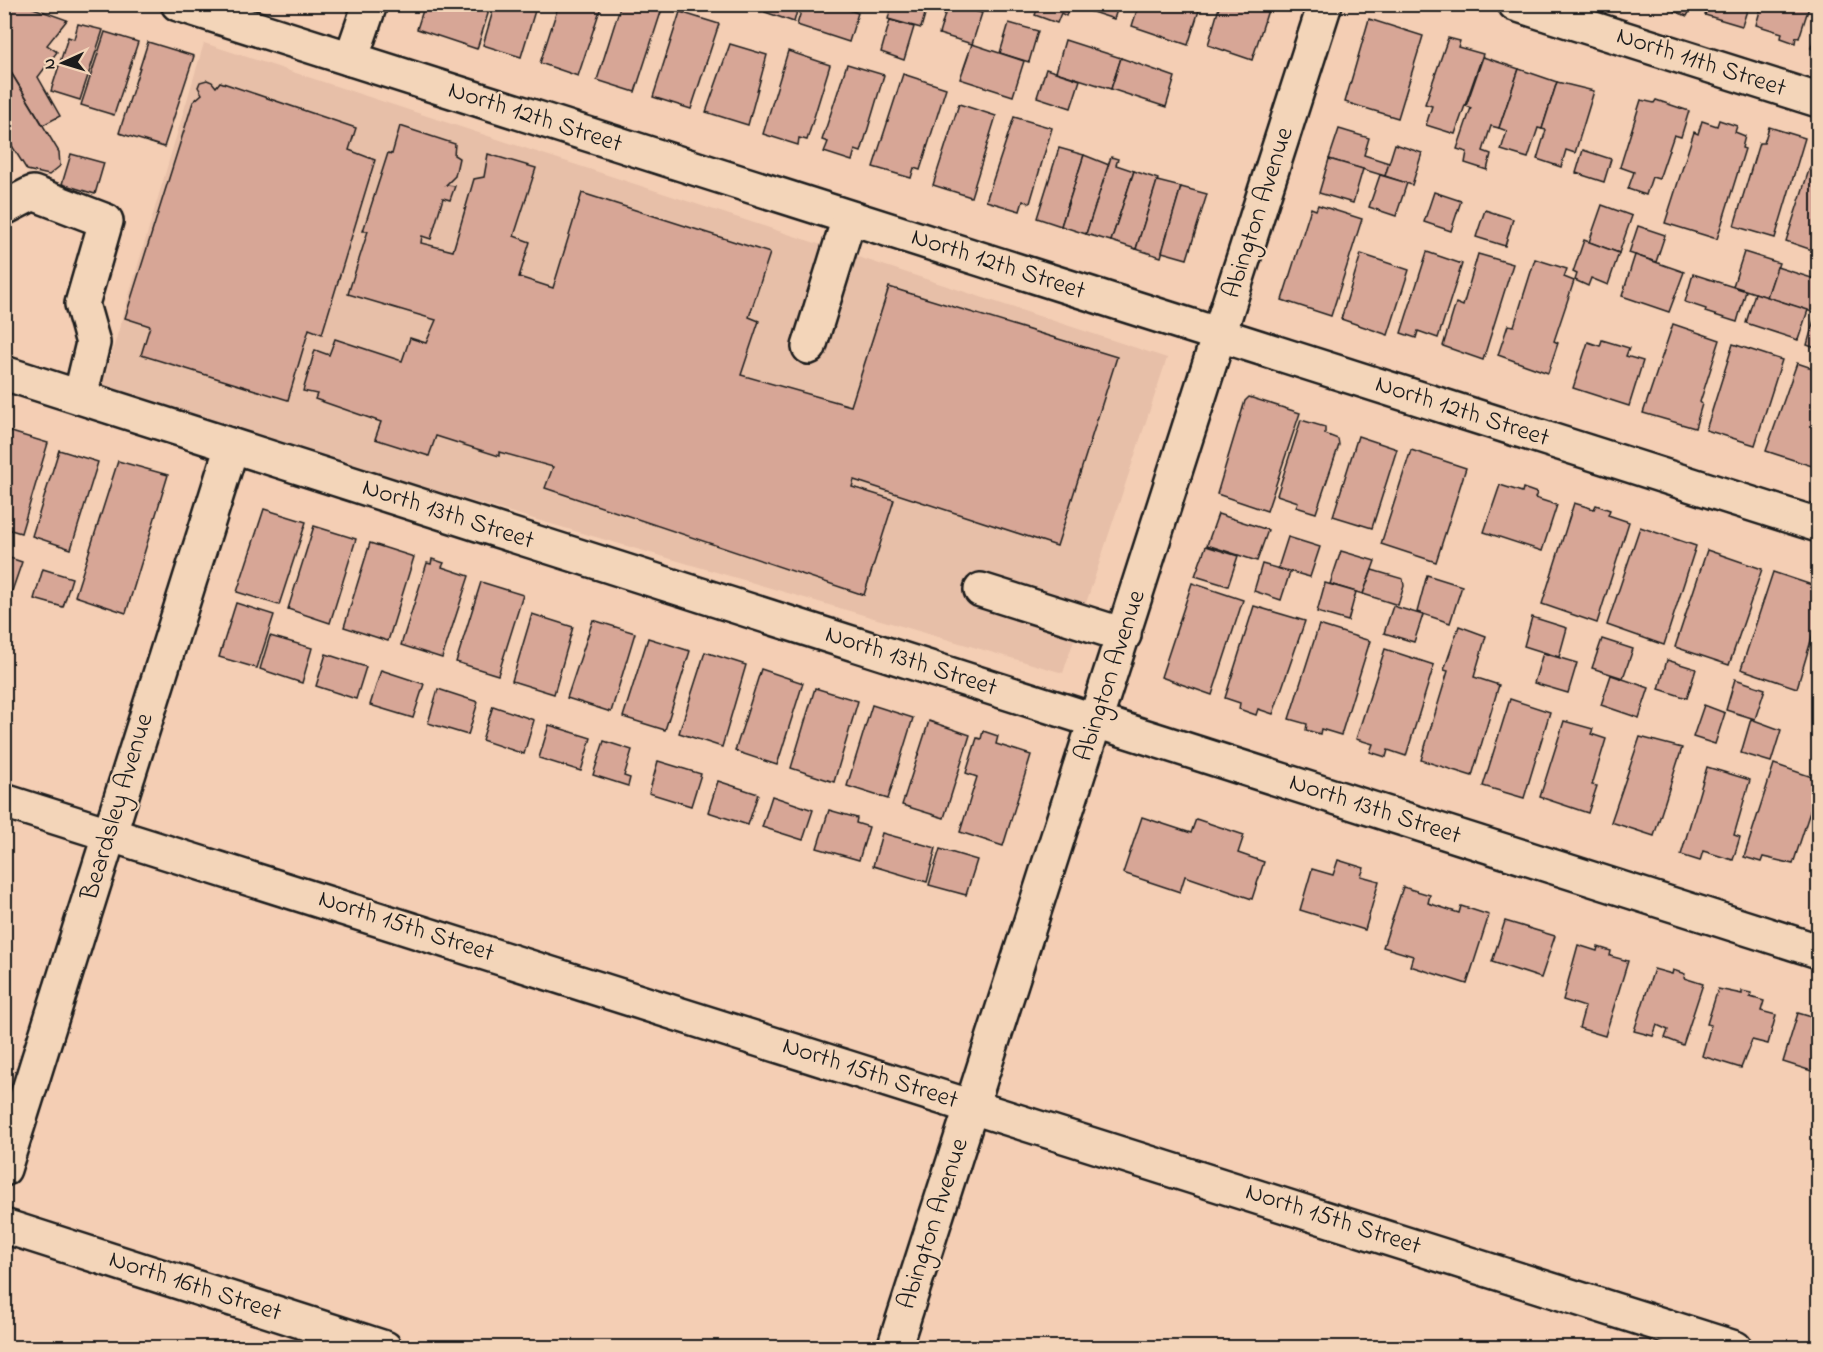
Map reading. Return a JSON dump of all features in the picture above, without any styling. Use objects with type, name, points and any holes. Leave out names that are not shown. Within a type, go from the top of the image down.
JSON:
[{"type":"street","name":"North 12th Street","points":[[178,4],[1818,525]]},
{"type":"street","points":[[351,59],[370,4]]},
{"type":"street","name":"Abington Avenue","points":[[894,1347],[1325,4]]},
{"type":"street","name":"North 11th Street","points":[[1515,4],[1818,100]]},
{"type":"street","points":[[4,208],[33,193],[106,221],[82,304],[93,343],[80,397]]},
{"type":"street","points":[[809,346],[849,218]]},
{"type":"street","name":"North 13th Street","points":[[4,373],[1818,951]]},
{"type":"street","name":"Beardsley Avenue","points":[[4,1169],[232,446]]},
{"type":"street","points":[[981,590],[1124,634]]},
{"type":"street","name":"North 15th Street","points":[[4,801],[1735,1347]]},
{"type":"street","name":"North 16th Street","points":[[4,1226],[385,1347]]},
{"type":"shaded area","points":[[204,43],[1167,358],[1063,673],[100,393]]},
{"type":"building","points":[[4,4],[22,4],[67,20],[47,45],[57,52],[38,77],[60,116],[43,125],[4,61]]},
{"type":"building","points":[[425,4],[491,4],[477,49],[417,29]]},
{"type":"building","points":[[495,4],[537,4],[521,57],[483,45]]},
{"type":"building","points":[[559,4],[602,4],[578,76],[540,63]]},
{"type":"building","points":[[621,4],[663,6],[635,92],[597,80]]},
{"type":"building","points":[[768,4],[799,4],[794,22],[765,12]]},
{"type":"building","points":[[803,4],[833,4],[858,13],[849,42],[797,25]]},
{"type":"building","points":[[852,4],[871,4],[869,9]]},
{"type":"building","points":[[892,4],[928,4],[921,28],[888,19]]},
{"type":"building","points":[[948,4],[982,13],[972,44],[939,34]]},
{"type":"building","points":[[1037,4],[1070,4],[1066,16],[1061,13],[1057,23],[1035,15],[1039,5]]},
{"type":"building","points":[[1081,4],[1119,4],[1114,19],[1080,8]]},
{"type":"building","points":[[1139,4],[1201,4],[1188,45],[1132,26]]},
{"type":"building","points":[[1220,4],[1270,4],[1252,60],[1208,45]]},
{"type":"building","points":[[1656,4],[1694,4],[1687,16]]},
{"type":"building","points":[[1709,4],[1749,4],[1742,26],[1705,15]]},
{"type":"building","points":[[1762,4],[1810,4],[1799,38],[1796,37],[1795,43],[1781,38],[1782,33],[1756,25]]},
{"type":"building","points":[[680,12],[719,24],[691,109],[653,97]]},
{"type":"building","points":[[1369,19],[1423,36],[1398,118],[1345,102]]},
{"type":"building","points":[[890,20],[914,27],[904,60],[881,52]]},
{"type":"building","points":[[1009,23],[1038,31],[1029,62],[1000,53]]},
{"type":"building","points":[[78,24],[103,30],[80,100],[51,91],[68,37],[74,39]]},
{"type":"building","points":[[1818,25],[1818,51],[1811,48]]},
{"type":"building","points":[[105,32],[138,42],[114,115],[81,105]]},
{"type":"building","points":[[1448,38],[1460,41],[1458,47],[1483,54],[1455,134],[1426,125],[1432,106],[1425,104]]},
{"type":"building","points":[[1065,40],[1121,58],[1111,89],[1056,72]]},
{"type":"building","points":[[148,42],[194,56],[164,147],[119,133]]},
{"type":"building","points":[[730,44],[767,55],[748,125],[706,112]]},
{"type":"building","points":[[972,44],[1024,61],[1013,96],[960,79]]},
{"type":"building","points":[[788,51],[830,65],[807,140],[799,138],[798,145],[763,134]]},
{"type":"building","points":[[1483,57],[1519,69],[1499,128],[1491,126],[1483,151],[1491,154],[1487,170],[1465,163],[1467,152],[1457,149],[1471,108],[1466,106]]},
{"type":"building","points":[[1121,58],[1175,77],[1166,107],[1111,89]]},
{"type":"building","points":[[4,61],[59,152],[60,166],[49,175],[27,170],[4,133]]},
{"type":"building","points":[[847,64],[884,75],[861,152],[855,150],[852,161],[824,152],[828,142],[822,140]]},
{"type":"building","points":[[1046,69],[1080,80],[1071,108],[1037,97]]},
{"type":"building","points":[[1519,69],[1557,82],[1542,129],[1538,128],[1528,158],[1501,150],[1507,131],[1499,128]]},
{"type":"building","points":[[903,74],[946,88],[920,170],[914,168],[911,178],[873,167]]},
{"type":"building","points":[[207,80],[216,87],[220,82],[356,128],[349,150],[375,160],[322,334],[309,329],[288,400],[141,355],[150,326],[125,318],[193,102],[202,94],[198,87],[200,82]]},
{"type":"building","points":[[1557,82],[1594,91],[1575,153],[1566,150],[1561,167],[1537,159],[1546,130],[1542,129]]},
{"type":"building","points":[[1641,100],[1654,103],[1656,100],[1689,111],[1681,137],[1674,135],[1659,179],[1652,177],[1646,195],[1628,189],[1634,172],[1620,167]]},
{"type":"building","points":[[959,104],[996,116],[971,197],[933,185]]},
{"type":"building","points":[[1014,117],[1052,128],[1030,203],[1023,201],[1020,211],[986,201]]},
{"type":"building","points":[[1719,120],[1737,126],[1735,132],[1745,136],[1742,148],[1745,149],[1717,239],[1665,223],[1694,132],[1698,134],[1702,121],[1717,126]]},
{"type":"building","points":[[400,126],[455,144],[454,155],[459,158],[455,176],[446,185],[455,186],[450,200],[443,198],[431,239],[422,236],[421,243],[453,251],[474,179],[484,177],[488,154],[536,168],[514,236],[530,242],[519,277],[553,288],[582,193],[770,253],[749,317],[759,321],[741,375],[851,406],[889,287],[1117,357],[1057,546],[854,480],[852,487],[894,500],[864,595],[545,488],[553,467],[499,452],[499,456],[436,436],[429,456],[375,439],[381,422],[315,399],[317,394],[303,391],[315,350],[329,355],[335,339],[402,361],[410,338],[426,343],[436,320],[348,294],[368,231],[363,231],[388,153],[392,154]]},
{"type":"building","points":[[1769,127],[1805,138],[1775,238],[1734,226],[1759,143],[1764,143]]},
{"type":"building","points":[[1339,129],[1369,138],[1364,155],[1389,163],[1385,176],[1329,159]]},
{"type":"building","points":[[1395,144],[1422,153],[1412,185],[1385,176]]},
{"type":"building","points":[[1059,148],[1084,155],[1061,226],[1037,218]]},
{"type":"building","points":[[1583,150],[1611,159],[1604,182],[1576,173]]},
{"type":"building","points":[[71,154],[104,163],[95,194],[62,184]]},
{"type":"building","points":[[1084,155],[1109,165],[1086,234],[1061,226]]},
{"type":"building","points":[[1111,157],[1118,159],[1116,165],[1134,171],[1111,241],[1086,234]]},
{"type":"building","points":[[1329,159],[1363,169],[1353,203],[1319,193]]},
{"type":"building","points":[[1810,167],[1818,168],[1818,252],[1786,241]]},
{"type":"building","points":[[1134,171],[1158,179],[1136,249],[1111,241]]},
{"type":"building","points":[[1380,175],[1407,183],[1396,216],[1369,207]]},
{"type":"building","points":[[1157,181],[1181,187],[1161,257],[1136,249]]},
{"type":"building","points":[[1181,187],[1207,194],[1187,259],[1162,252]]},
{"type":"building","points":[[1434,192],[1461,201],[1451,231],[1424,222]]},
{"type":"building","points":[[1318,205],[1362,219],[1331,316],[1282,300],[1311,208],[1316,210]]},
{"type":"building","points":[[1602,205],[1632,216],[1619,253],[1589,242]]},
{"type":"building","points":[[1485,210],[1513,219],[1505,246],[1476,237]]},
{"type":"building","points":[[1638,226],[1665,235],[1656,262],[1629,253]]},
{"type":"building","points":[[1584,240],[1619,253],[1608,285],[1591,278],[1588,286],[1575,280],[1577,274],[1573,272]]},
{"type":"building","points":[[1427,252],[1462,264],[1438,338],[1418,331],[1416,338],[1401,333]]},
{"type":"building","points":[[1744,252],[1779,263],[1767,297],[1733,286]]},
{"type":"building","points":[[1361,254],[1409,270],[1388,335],[1341,319]]},
{"type":"building","points":[[1478,254],[1513,264],[1483,360],[1443,346],[1456,303],[1463,306]]},
{"type":"building","points":[[1635,255],[1684,272],[1669,312],[1622,296]]},
{"type":"building","points":[[1535,259],[1567,269],[1564,277],[1574,281],[1554,341],[1558,343],[1548,373],[1498,355],[1508,325],[1514,326]]},
{"type":"building","points":[[1777,267],[1818,280],[1818,314],[1767,297]]},
{"type":"building","points":[[1693,274],[1746,291],[1737,322],[1705,312],[1706,309],[1685,302]]},
{"type":"building","points":[[1755,293],[1808,310],[1798,340],[1746,323]]},
{"type":"building","points":[[1816,313],[1818,314],[1818,349],[1807,345]]},
{"type":"building","points":[[1673,324],[1720,340],[1700,402],[1702,404],[1695,428],[1643,413]]},
{"type":"building","points":[[1602,340],[1629,348],[1626,356],[1643,361],[1629,406],[1573,388],[1588,342],[1600,346]]},
{"type":"building","points":[[1733,344],[1782,360],[1755,445],[1706,430]]},
{"type":"building","points":[[1797,363],[1818,370],[1818,468],[1766,451]]},
{"type":"building","points":[[1249,397],[1300,413],[1267,511],[1217,494],[1245,401]]},
{"type":"building","points":[[1301,420],[1325,427],[1325,434],[1338,439],[1339,445],[1316,513],[1296,507],[1298,502],[1277,495]]},
{"type":"building","points":[[8,431],[48,443],[21,533],[4,528],[4,443]]},
{"type":"building","points":[[1358,436],[1397,449],[1372,528],[1333,516]]},
{"type":"building","points":[[59,450],[98,462],[71,549],[32,536]]},
{"type":"building","points":[[1411,450],[1466,468],[1436,562],[1381,544]]},
{"type":"building","points":[[118,461],[168,475],[126,613],[75,596]]},
{"type":"building","points":[[1500,485],[1522,492],[1523,488],[1537,493],[1535,498],[1557,505],[1542,551],[1484,532]]},
{"type":"building","points":[[1574,503],[1594,509],[1596,505],[1610,510],[1608,515],[1629,522],[1597,623],[1542,604]]},
{"type":"building","points":[[264,509],[306,522],[279,605],[237,592]]},
{"type":"building","points":[[1218,514],[1268,530],[1257,561],[1207,545]]},
{"type":"building","points":[[314,526],[356,539],[330,623],[288,609]]},
{"type":"building","points":[[1640,527],[1696,546],[1664,645],[1607,625]]},
{"type":"building","points":[[1288,537],[1320,547],[1310,577],[1278,568]]},
{"type":"building","points":[[370,543],[414,557],[388,641],[344,627]]},
{"type":"building","points":[[1206,546],[1238,556],[1228,586],[1195,576]]},
{"type":"building","points":[[1707,550],[1762,569],[1729,665],[1675,647]]},
{"type":"building","points":[[1341,551],[1375,561],[1363,594],[1330,584]]},
{"type":"building","points":[[4,556],[22,562],[12,591],[4,588]]},
{"type":"building","points":[[432,559],[444,563],[442,567],[469,576],[442,658],[401,645],[427,563],[431,564]]},
{"type":"building","points":[[1262,564],[1290,572],[1281,600],[1254,591]]},
{"type":"building","points":[[43,569],[72,578],[63,607],[34,599]]},
{"type":"building","points":[[1372,570],[1403,579],[1404,586],[1398,605],[1363,594]]},
{"type":"building","points":[[1773,572],[1818,587],[1818,617],[1797,688],[1741,669]]},
{"type":"building","points":[[1427,575],[1462,586],[1450,623],[1417,612]]},
{"type":"building","points":[[481,582],[523,595],[498,675],[456,662]]},
{"type":"building","points":[[1192,583],[1243,600],[1212,695],[1161,677]]},
{"type":"building","points":[[1325,583],[1356,592],[1348,621],[1317,612]]},
{"type":"building","points":[[236,603],[274,615],[257,668],[219,657]]},
{"type":"building","points":[[1254,606],[1305,621],[1273,714],[1258,709],[1256,715],[1239,709],[1240,703],[1225,698]]},
{"type":"building","points":[[1393,606],[1423,615],[1414,642],[1384,633]]},
{"type":"building","points":[[532,614],[573,627],[554,694],[512,681]]},
{"type":"building","points":[[1532,617],[1567,628],[1559,657],[1524,646]]},
{"type":"building","points":[[593,620],[635,633],[611,712],[567,698]]},
{"type":"building","points":[[1319,625],[1370,641],[1341,735],[1321,729],[1320,734],[1306,730],[1307,724],[1289,719]]},
{"type":"building","points":[[1459,626],[1486,636],[1474,677],[1499,685],[1472,776],[1421,760],[1448,671],[1444,670]]},
{"type":"building","points":[[270,636],[312,648],[302,683],[260,669]]},
{"type":"building","points":[[648,638],[690,651],[665,730],[623,717]]},
{"type":"building","points":[[1602,639],[1633,649],[1623,678],[1592,668]]},
{"type":"building","points":[[1385,649],[1434,665],[1406,756],[1388,750],[1386,757],[1370,752],[1373,744],[1356,739]]},
{"type":"building","points":[[705,652],[746,665],[722,747],[679,733]]},
{"type":"building","points":[[1543,653],[1577,663],[1568,693],[1534,683]]},
{"type":"building","points":[[326,654],[366,667],[356,699],[316,686]]},
{"type":"building","points":[[1667,660],[1696,669],[1687,698],[1659,689]]},
{"type":"building","points":[[761,669],[803,683],[777,765],[735,751]]},
{"type":"building","points":[[381,670],[424,684],[413,718],[370,705]]},
{"type":"building","points":[[1611,675],[1649,688],[1639,718],[1601,705]]},
{"type":"building","points":[[1735,679],[1765,689],[1755,719],[1726,710]]},
{"type":"building","points":[[815,688],[858,701],[834,782],[791,768]]},
{"type":"building","points":[[438,689],[478,702],[468,735],[428,723]]},
{"type":"building","points":[[1510,699],[1550,712],[1524,798],[1483,786]]},
{"type":"building","points":[[872,705],[913,718],[888,799],[847,786]]},
{"type":"building","points":[[1704,705],[1725,713],[1715,744],[1693,737]]},
{"type":"building","points":[[493,706],[534,720],[524,754],[482,740]]},
{"type":"building","points":[[1751,719],[1781,730],[1771,762],[1741,753]]},
{"type":"building","points":[[929,721],[970,735],[944,818],[902,805]]},
{"type":"building","points":[[1564,721],[1593,729],[1591,734],[1606,739],[1592,785],[1597,786],[1588,813],[1540,797]]},
{"type":"building","points":[[549,725],[591,738],[581,771],[539,758]]},
{"type":"building","points":[[983,731],[998,736],[996,744],[1031,755],[1003,846],[960,832],[977,777],[966,773],[977,738],[981,739]]},
{"type":"building","points":[[1640,737],[1682,748],[1654,836],[1611,822]]},
{"type":"building","points":[[604,741],[632,750],[624,776],[630,778],[628,786],[593,775]]},
{"type":"building","points":[[658,761],[701,774],[691,806],[649,793]]},
{"type":"building","points":[[1774,764],[1818,779],[1818,787],[1793,864],[1763,857],[1761,862],[1744,857]]},
{"type":"building","points":[[1707,767],[1750,780],[1734,835],[1740,837],[1733,860],[1703,851],[1700,861],[1681,855]]},
{"type":"building","points":[[718,781],[758,794],[748,825],[708,812]]},
{"type":"building","points":[[772,796],[813,810],[803,840],[762,827]]},
{"type":"building","points":[[829,810],[857,818],[856,823],[869,827],[859,860],[817,848]]},
{"type":"building","points":[[1142,817],[1191,833],[1196,819],[1244,835],[1238,853],[1264,862],[1252,899],[1185,876],[1180,892],[1123,873]]},
{"type":"building","points":[[882,833],[936,848],[927,882],[873,866]]},
{"type":"building","points":[[940,849],[977,860],[966,895],[929,885]]},
{"type":"building","points":[[1338,860],[1364,868],[1361,876],[1379,881],[1365,930],[1300,910],[1312,869],[1333,875]]},
{"type":"building","points":[[1403,887],[1430,895],[1428,903],[1459,913],[1461,906],[1489,915],[1467,984],[1410,966],[1413,956],[1383,947]]},
{"type":"building","points":[[1505,921],[1555,936],[1541,978],[1492,962]]},
{"type":"building","points":[[1578,945],[1597,951],[1598,947],[1611,951],[1610,956],[1628,961],[1605,1036],[1579,1028],[1585,1007],[1563,1000]]},
{"type":"building","points":[[1654,969],[1672,974],[1673,970],[1685,974],[1684,978],[1703,984],[1683,1045],[1665,1038],[1668,1030],[1657,1025],[1653,1036],[1634,1031]]},
{"type":"building","points":[[1718,989],[1742,994],[1742,991],[1751,993],[1750,997],[1764,1001],[1761,1011],[1776,1015],[1768,1044],[1752,1040],[1741,1068],[1702,1056],[1711,1025],[1707,1024]]},
{"type":"building","points":[[1798,1013],[1815,1018],[1816,1014],[1818,1015],[1818,1073],[1783,1062]]}]
